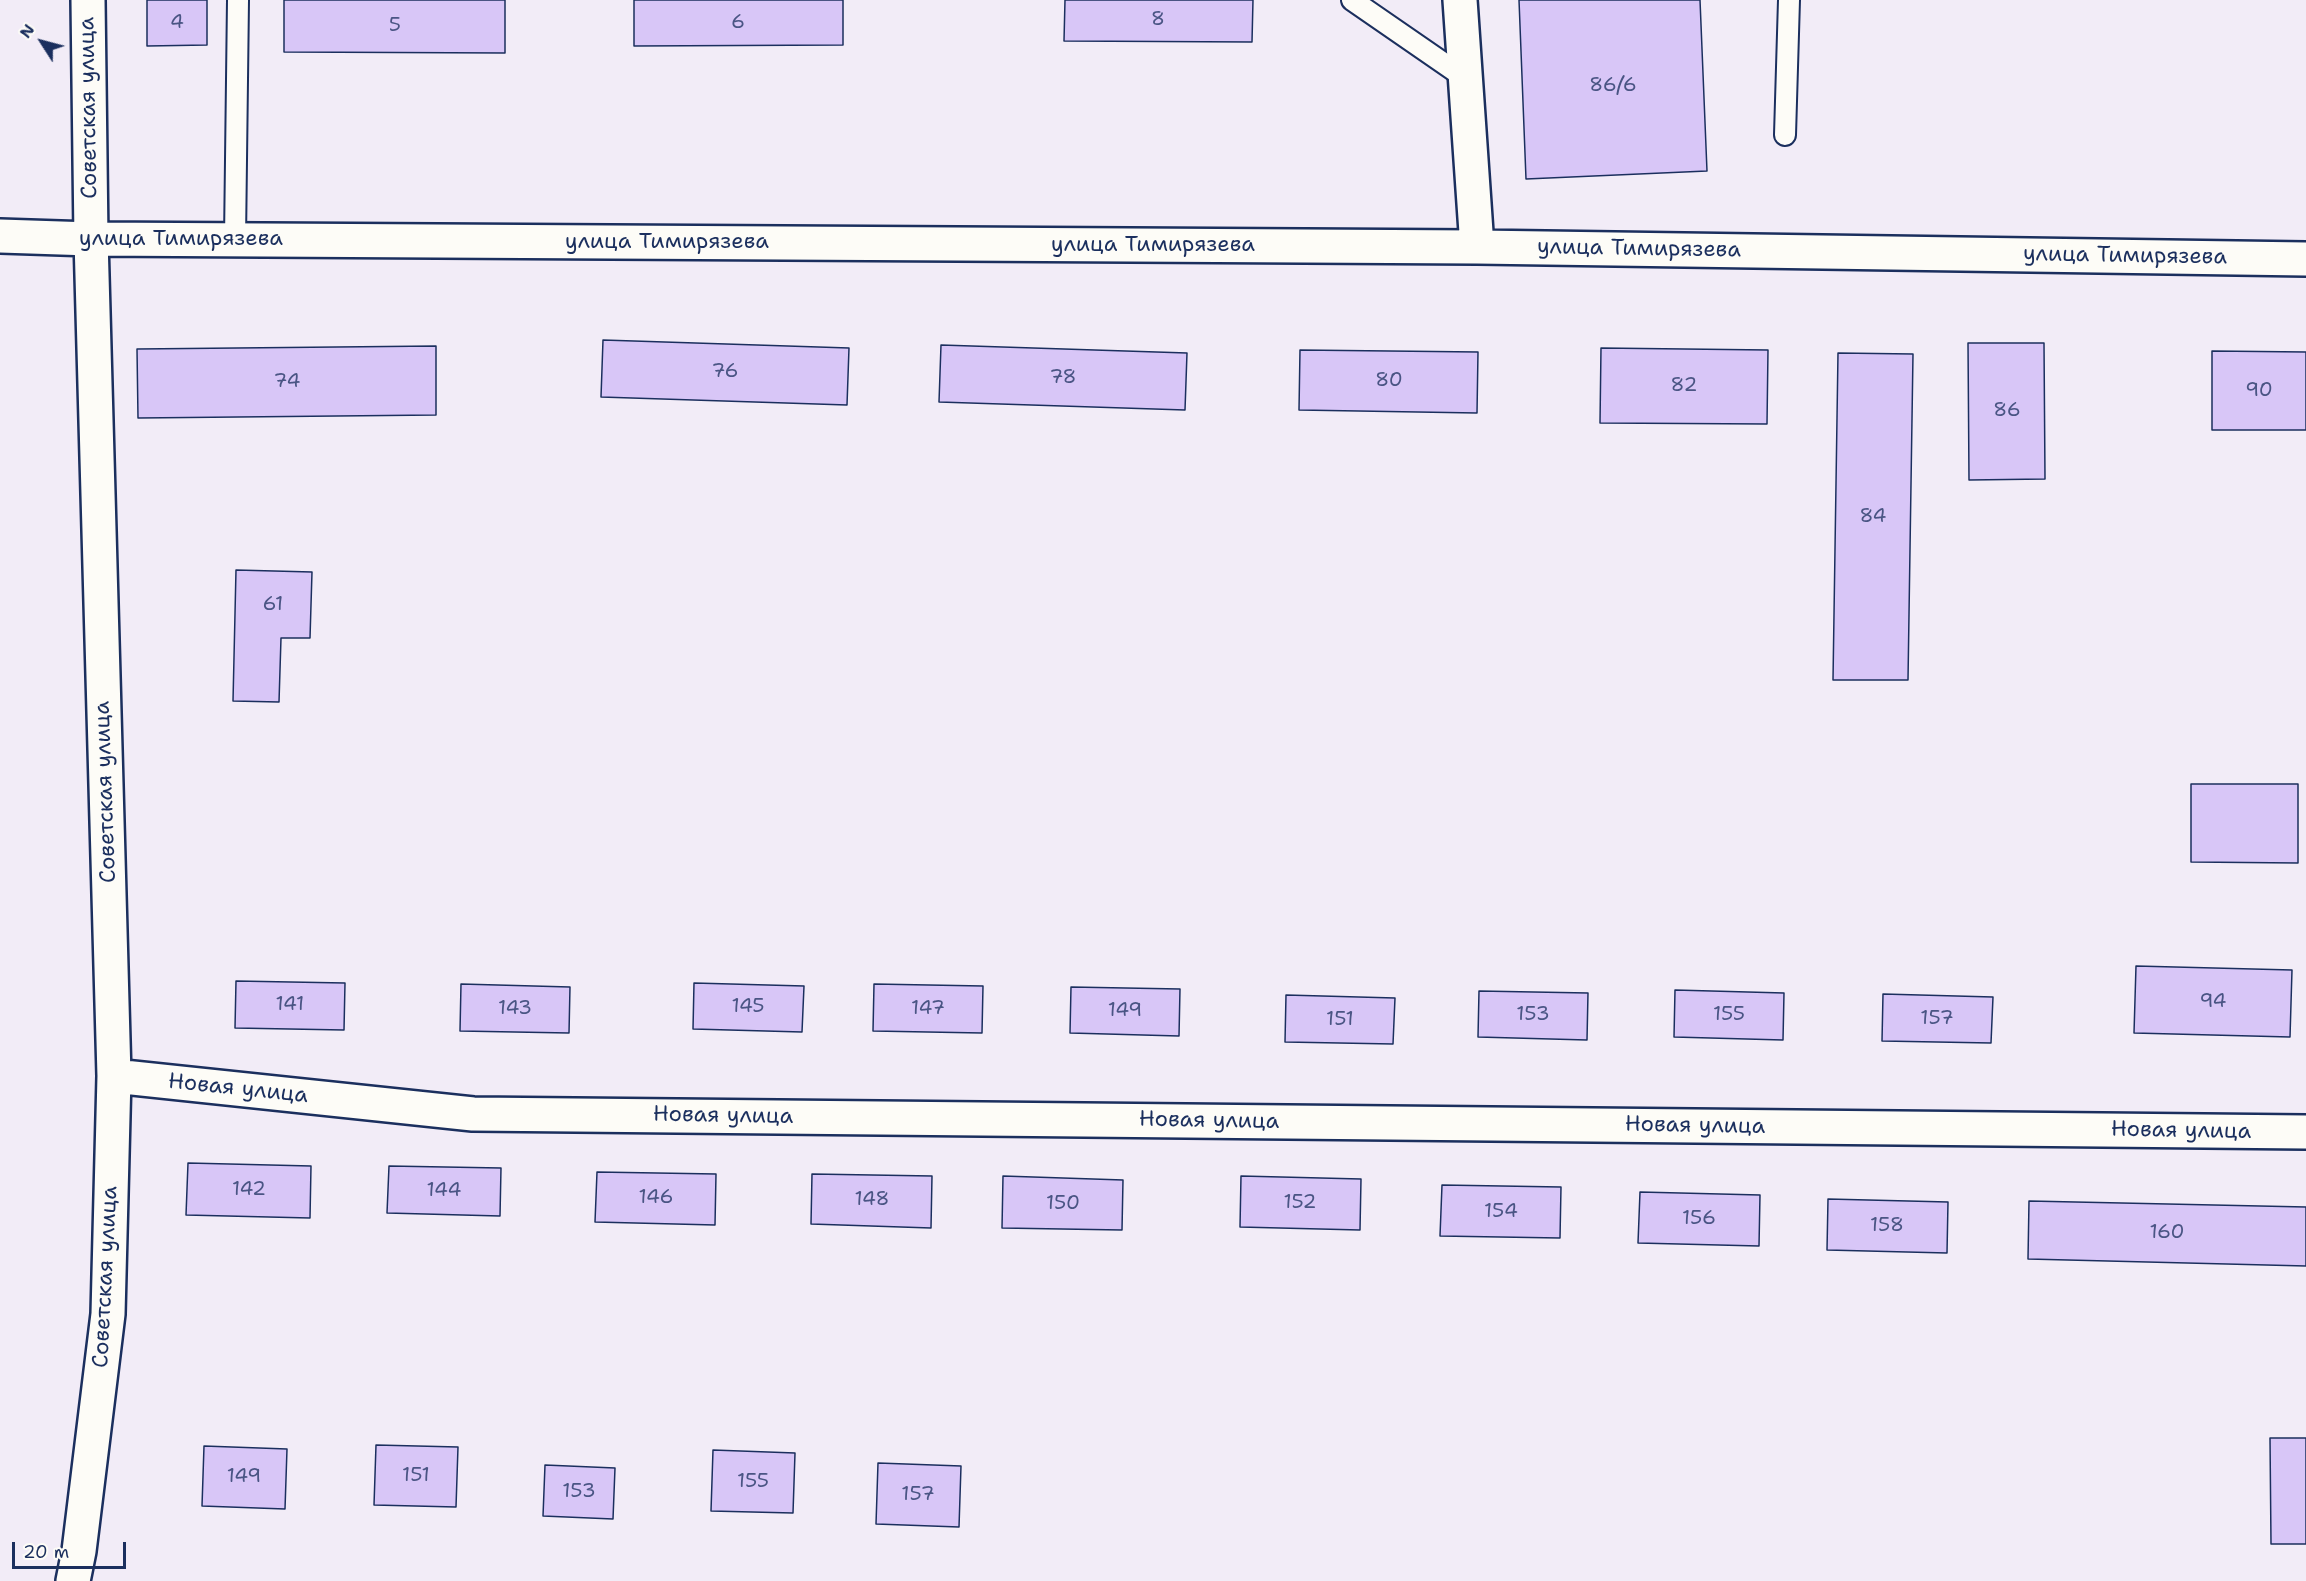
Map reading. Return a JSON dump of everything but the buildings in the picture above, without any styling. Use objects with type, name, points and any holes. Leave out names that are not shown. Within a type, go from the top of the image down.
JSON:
[{"type":"street","name":"Советская улица","points":[[73,1581],[108,1314],[114,1076],[91,239],[88,0]]},
{"type":"street","points":[[1460,0],[1477,247]]},
{"type":"street","name":"улица Тимирязева","points":[[0,236],[91,239],[1477,247],[2306,259]]},
{"type":"street","name":"Новая улица","points":[[114,1076],[473,1114],[2306,1132]]},
{"type":"lane","points":[[235,240],[238,0]]},
{"type":"lane","points":[[1352,0],[1465,78]]},
{"type":"lane","points":[[1785,135],[1789,0]]}]
